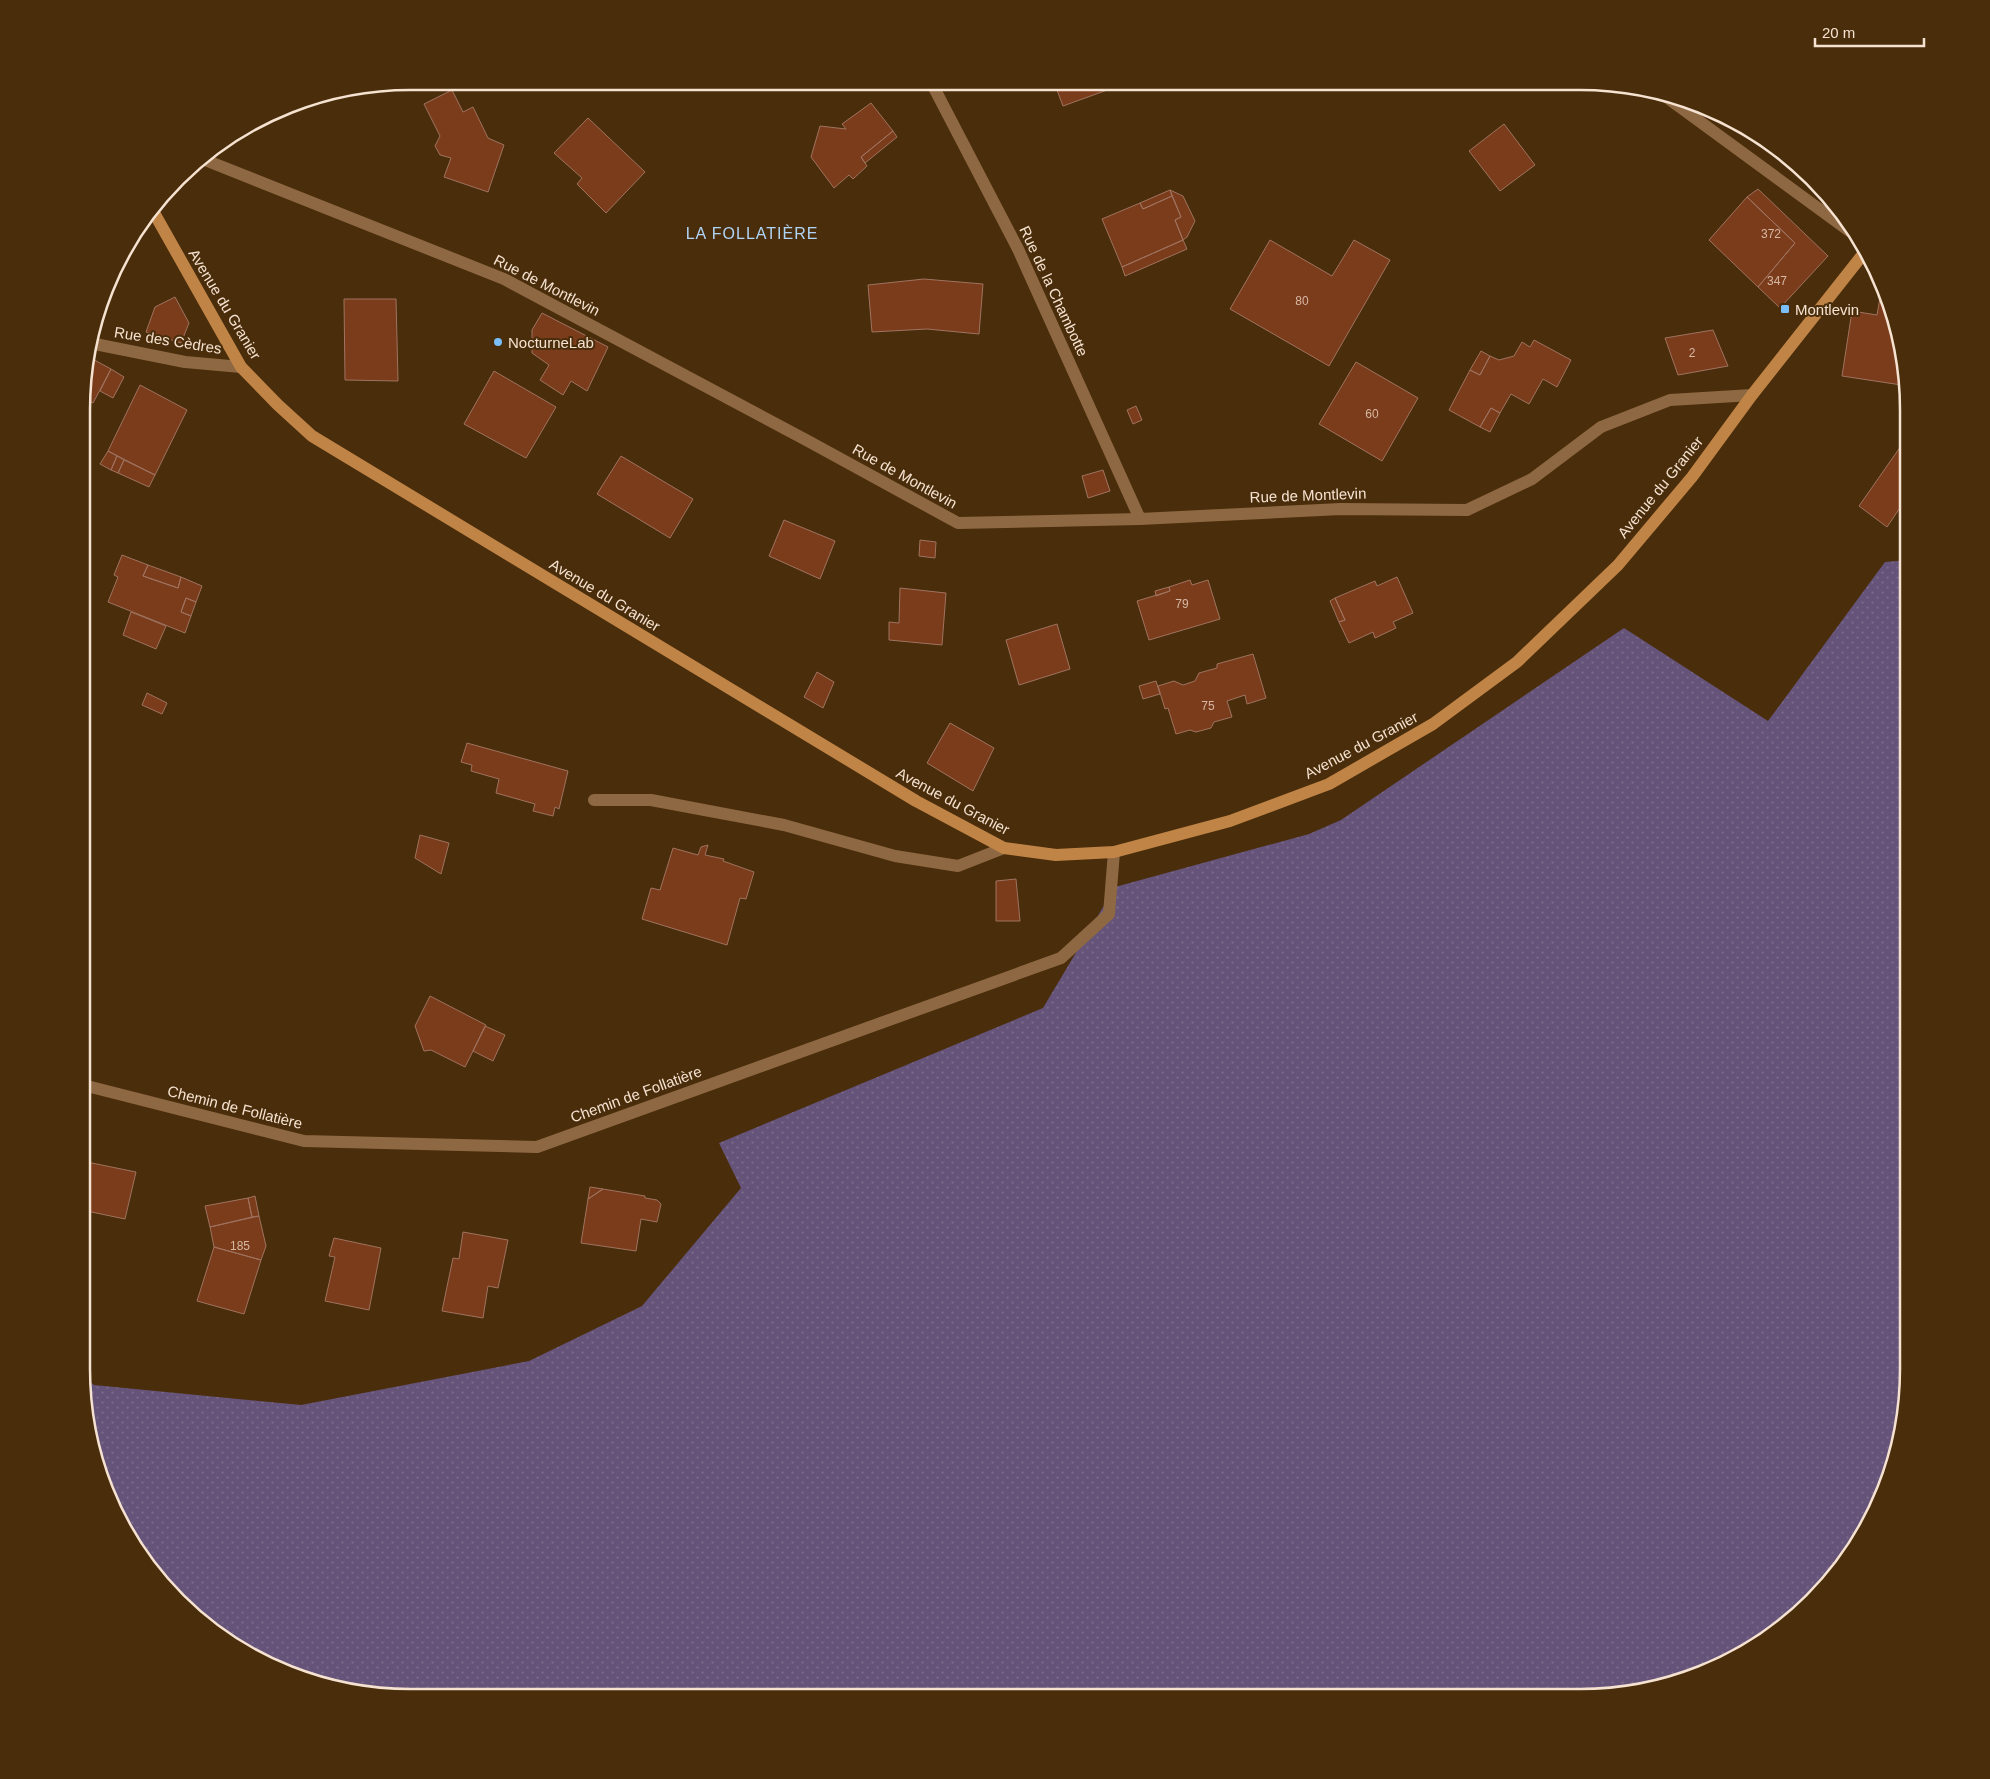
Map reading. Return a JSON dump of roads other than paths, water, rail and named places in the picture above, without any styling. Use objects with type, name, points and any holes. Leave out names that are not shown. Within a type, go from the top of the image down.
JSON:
[{"type":"main road","name":"Avenue du Granier","points":[[155,216],[242,367],[278,405],[320,441],[916,801],[1004,848],[1056,855],[1114,852],[1230,821],[1329,784],[1433,724],[1517,662],[1618,565],[1692,477],[1752,395],[1861,257]]},
{"type":"street","name":"Rue de la Chambotte","points":[[934,90],[1018,249],[1140,519]]},
{"type":"street","points":[[1678,105],[1841,225]]},
{"type":"street","name":"Rue de Montlevin","points":[[208,161],[504,279],[958,523],[1140,519],[1341,509],[1468,510],[1532,479],[1601,427],[1670,400],[1752,395]]},
{"type":"street","name":"Rue des Cèdres","points":[[97,343],[184,362],[242,367]]},
{"type":"street","points":[[594,800],[651,800],[784,825],[895,856],[958,866],[1004,848]]},
{"type":"street","name":"Chemin de Follatière","points":[[90,1087],[304,1141],[537,1147],[1061,958],[1109,914],[1114,852]]},
{"type":"place","name":"Montlevin","points":[[1785,309]]},
{"type":"place","name":"NocturneLab","points":[[498,342]]},
{"type":"district","name":"LA FOLLATIÈRE","points":[[752,233]]}]
